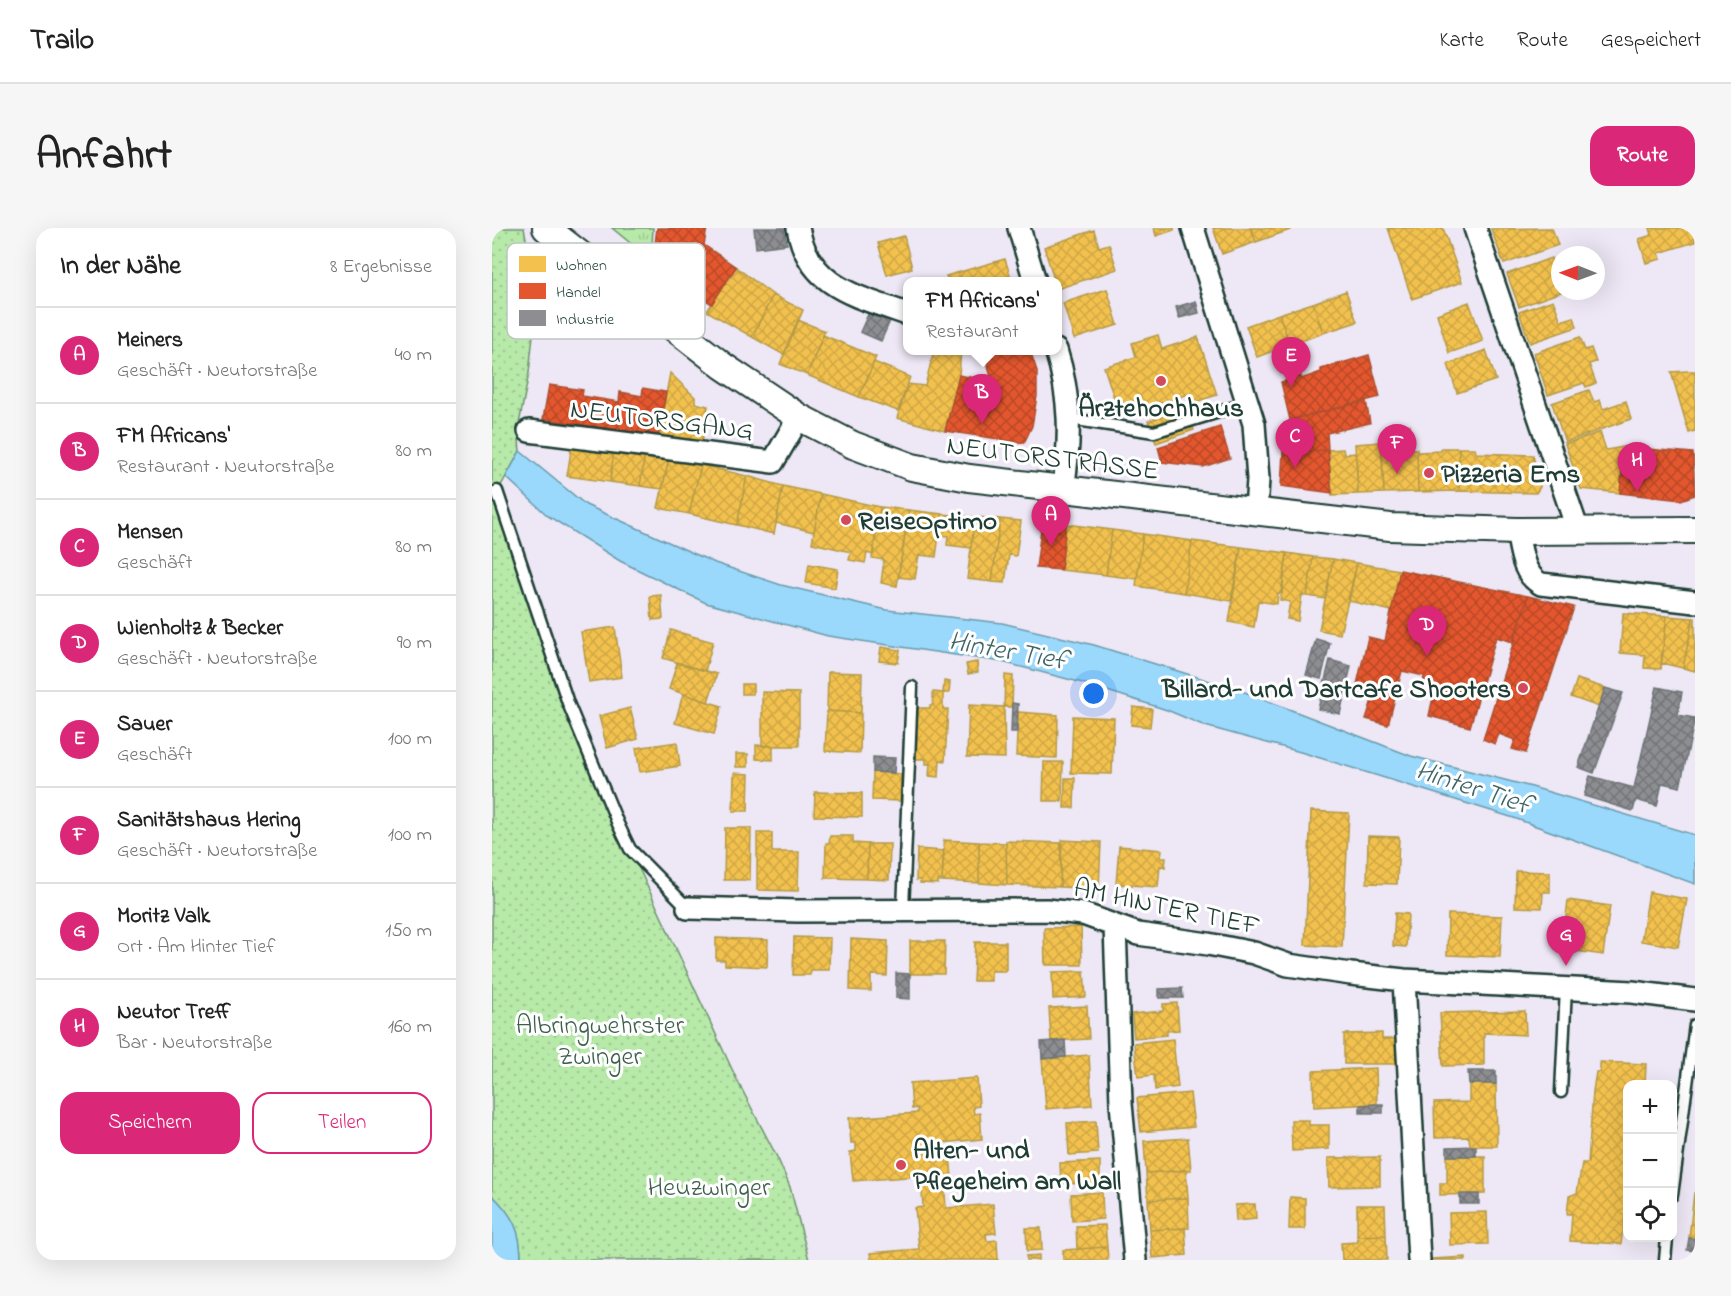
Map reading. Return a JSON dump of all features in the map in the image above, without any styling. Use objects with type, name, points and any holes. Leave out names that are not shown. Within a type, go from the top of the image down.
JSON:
[{"type":"street","name":"NEUTORSTRASSE","points":[[546,228],[565,243]]},
{"type":"street","points":[[798,228],[806,255],[830,283],[844,291],[903,313]]},
{"type":"street","points":[[1019,228],[1034,277]]},
{"type":"street","points":[[1193,228],[1248,403],[1257,447],[1256,512]]},
{"type":"street","points":[[1474,228],[1578,531]]},
{"type":"street","name":"NEUTORSTRASSE","points":[[688,339],[723,366],[799,417],[854,445],[912,467],[969,478],[1390,527],[1518,531],[1695,530]]},
{"type":"street","points":[[1057,355],[1067,390],[1070,418],[1070,447],[1063,489]]},
{"type":"street","name":"NEUTORSGANG","points":[[529,431],[773,462],[799,417]]},
{"type":"street","points":[[1518,531],[1527,571],[1541,584],[1695,602]]},
{"type":"street","name":"AM HINTER TIEF","points":[[688,908],[1047,910],[1083,914],[1138,934],[1254,953],[1288,965],[1404,980],[1632,992],[1695,999]]},
{"type":"street","points":[[1115,926],[1120,1082],[1135,1260]]},
{"type":"street","points":[[1404,980],[1419,1260]]},
{"type":"lane","points":[[1070,418],[1154,432],[1248,403]]},
{"type":"lane","points":[[497,491],[568,703],[618,824],[630,849],[688,908]]},
{"type":"lane","points":[[903,910],[912,687]]},
{"type":"lane","points":[[1562,1092],[1566,988]]},
{"type":"lane","points":[[1673,1188],[1695,1025]]},
{"type":"lane","points":[[1665,1260],[1667,1242]]},
{"type":"green space","name":"Albringwehrster Zwinger","points":[[492,228],[524,228],[527,243],[507,243],[507,339],[533,339],[529,373],[518,429],[520,451],[498,491],[524,576],[630,849],[737,1080],[778,1159],[790,1187],[809,1260],[521,1260],[521,1250],[514,1224],[505,1209],[492,1195]]},
{"type":"green space","points":[[612,228],[653,228],[652,243],[630,243]]},
{"type":"water","name":"Hinter Tief","points":[[520,451],[586,505],[715,563],[781,585],[887,610],[1002,623],[1094,645],[1242,691],[1411,756],[1532,787],[1695,835],[1695,884],[1514,818],[1304,753],[1205,726],[1167,710],[1079,682],[1002,662],[828,636],[706,603],[620,561],[548,516],[506,477]]},
{"type":"water","points":[[492,1195],[514,1224],[519,1240],[521,1260],[492,1260]]},
{"type":"building: Wohnen","points":[[1154,228],[1174,228],[1174,230],[1156,236]]},
{"type":"building: Wohnen","points":[[1213,228],[1251,228],[1256,242],[1222,254]]},
{"type":"building: Wohnen","points":[[1251,228],[1289,228],[1290,230],[1256,242]]},
{"type":"building: Wohnen","points":[[1388,228],[1443,228],[1462,282],[1412,299]]},
{"type":"building: Wohnen","points":[[1552,228],[1558,245],[1504,264],[1491,229]]},
{"type":"building: Wohnen","points":[[1650,228],[1695,228],[1695,242],[1659,253],[1661,259],[1646,263],[1639,239],[1652,235]]},
{"type":"building: Wohnen","points":[[1094,230],[1099,247],[1109,244],[1117,269],[1062,287],[1062,277],[1053,277],[1044,247]]},
{"type":"building: Wohnen","points":[[904,236],[912,268],[887,275],[878,243]]},
{"type":"building: Wohnen","points":[[1551,258],[1551,296],[1519,307],[1507,274]]},
{"type":"building: Wohnen","points":[[1005,259],[1011,277],[946,277]]},
{"type":"building: Wohnen","points":[[736,267],[773,295],[752,337],[707,311]]},
{"type":"building: Wohnen","points":[[1107,289],[1118,325],[1074,339],[1063,303]]},
{"type":"building: Wohnen","points":[[1346,291],[1357,322],[1323,333],[1313,303]]},
{"type":"building: Wohnen","points":[[773,295],[803,310],[784,355],[752,337]]},
{"type":"building: Wohnen","points":[[1553,300],[1561,321],[1574,317],[1577,327],[1530,343],[1519,312]]},
{"type":"building: Wohnen","points":[[1469,302],[1483,341],[1449,353],[1437,314]]},
{"type":"building: Wohnen","points":[[1313,303],[1323,333],[1290,345],[1279,314]]},
{"type":"building: Wohnen","points":[[1279,314],[1290,345],[1257,357],[1246,326]]},
{"type":"building: Wohnen","points":[[798,320],[825,331],[807,375],[780,364]]},
{"type":"building: Wohnen","points":[[823,335],[876,357],[859,397],[807,375]]},
{"type":"building: Wohnen","name":"Ärztehochhaus","points":[[1158,335],[1162,349],[1198,337],[1217,395],[1192,403],[1189,394],[1142,409],[1140,400],[1117,407],[1104,367],[1136,357],[1132,343]]},
{"type":"building: Wohnen","points":[[1580,337],[1585,350],[1591,348],[1596,362],[1589,364],[1596,383],[1586,387],[1584,383],[1548,395],[1534,353]]},
{"type":"building: Wohnen","points":[[1486,350],[1496,380],[1457,393],[1448,364]]},
{"type":"building: Wohnen","points":[[933,355],[961,355],[959,375],[945,431],[897,418],[908,384],[925,386]]},
{"type":"building: Wohnen","points":[[874,362],[910,377],[898,411],[859,397]]},
{"type":"building: Wohnen","points":[[1695,371],[1695,431],[1689,433],[1671,372]]},
{"type":"building: Wohnen","points":[[670,373],[695,397],[695,403],[708,406],[702,443],[658,437]]},
{"type":"building: Wohnen","points":[[1589,390],[1594,402],[1600,400],[1603,409],[1626,401],[1631,419],[1565,442],[1552,403]]},
{"type":"building: Wohnen","points":[[1187,408],[1194,430],[1156,443],[1148,421]]},
{"type":"building: Wohnen","points":[[1410,425],[1411,449],[1417,449],[1418,492],[1384,493],[1382,449],[1392,449],[1391,426]]},
{"type":"building: Wohnen","points":[[1600,432],[1606,450],[1624,447],[1620,493],[1581,489],[1565,444]]},
{"type":"building: Wohnen","points":[[1381,442],[1384,493],[1358,494],[1355,444]]},
{"type":"building: Wohnen","points":[[572,444],[614,450],[610,482],[567,476]]},
{"type":"building: Wohnen","points":[[1441,448],[1459,448],[1459,491],[1418,492],[1417,452],[1441,451]]},
{"type":"building: Wohnen","points":[[1459,448],[1475,448],[1476,453],[1533,455],[1540,487],[1536,493],[1459,491]]},
{"type":"building: Wohnen","points":[[1343,449],[1344,454],[1356,453],[1358,494],[1332,495],[1328,450]]},
{"type":"building: Wohnen","points":[[614,450],[645,454],[640,486],[610,482]]},
{"type":"building: Wohnen","points":[[645,454],[669,459],[662,489],[640,486]]},
{"type":"building: Wohnen","points":[[669,459],[701,465],[689,514],[658,508]]},
{"type":"building: Wohnen","points":[[701,465],[747,476],[737,525],[689,514]]},
{"type":"building: Wohnen","points":[[747,476],[783,486],[774,534],[737,525]]},
{"type":"building: Wohnen","points":[[783,486],[821,494],[814,532],[776,523]]},
{"type":"building: Wohnen","points":[[821,494],[880,507],[873,555],[867,553],[865,563],[849,560],[851,552],[812,543]]},
{"type":"building: Wohnen","points":[[880,507],[909,510],[897,586],[881,583],[884,560],[872,558]]},
{"type":"building: Wohnen","points":[[909,510],[942,514],[936,557],[919,555],[915,579],[898,577]]},
{"type":"building: Wohnen","points":[[942,514],[975,517],[971,548],[947,545],[948,536],[939,535]]},
{"type":"building: Wohnen","points":[[975,517],[1000,519],[992,582],[967,579]]},
{"type":"building: Wohnen","points":[[1000,519],[1021,521],[1016,556],[1009,555],[1005,583],[992,582]]},
{"type":"building: Wohnen","points":[[1066,524],[1112,530],[1106,575],[1061,570]]},
{"type":"building: Wohnen","points":[[1112,530],[1143,534],[1137,579],[1106,575]]},
{"type":"building: Wohnen","points":[[1143,534],[1192,541],[1184,593],[1136,586]]},
{"type":"building: Wohnen","points":[[1192,541],[1241,547],[1231,601],[1184,593]]},
{"type":"building: Wohnen","points":[[1241,547],[1287,553],[1282,594],[1278,593],[1277,604],[1258,601],[1254,627],[1229,622]]},
{"type":"building: Wohnen","points":[[1287,553],[1313,557],[1307,596],[1302,595],[1298,621],[1287,619],[1290,602],[1280,600]]},
{"type":"building: Wohnen","points":[[1313,557],[1333,559],[1325,599],[1307,596]]},
{"type":"building: Wohnen","points":[[1333,559],[1357,563],[1340,634],[1319,630]]},
{"type":"building: Wohnen","points":[[1357,563],[1400,570],[1392,611],[1349,601]]},
{"type":"building: Wohnen","points":[[809,564],[838,569],[835,588],[806,583]]},
{"type":"building: Wohnen","points":[[661,595],[663,619],[652,620],[650,596]]},
{"type":"building: Wohnen","points":[[1623,613],[1667,616],[1661,669],[1644,668],[1645,655],[1620,653]]},
{"type":"building: Wohnen","points":[[1667,616],[1693,618],[1683,668],[1661,663]]},
{"type":"building: Wohnen","points":[[1693,618],[1695,618],[1695,671],[1683,668]]},
{"type":"building: Wohnen","points":[[615,627],[622,677],[589,682],[581,632]]},
{"type":"building: Wohnen","points":[[671,630],[713,642],[705,671],[663,658]]},
{"type":"building: Wohnen","points":[[881,647],[900,650],[898,663],[879,661]]},
{"type":"building: Wohnen","points":[[977,662],[978,672],[968,674],[966,664]]},
{"type":"building: Wohnen","points":[[677,663],[717,674],[708,702],[669,689]]},
{"type":"building: Wohnen","points":[[828,672],[862,673],[861,713],[827,711]]},
{"type":"building: Wohnen","points":[[1005,675],[1013,676],[1012,707],[1004,707]]},
{"type":"building: Wohnen","points":[[1577,679],[1605,688],[1599,707],[1571,697]]},
{"type":"building: Wohnen","points":[[944,681],[950,682],[949,693],[943,693]]},
{"type":"building: Wohnen","points":[[742,684],[753,684],[753,694],[742,694]]},
{"type":"building: Wohnen","points":[[762,692],[799,693],[799,746],[762,746]]},
{"type":"building: Wohnen","points":[[933,692],[943,693],[943,709],[948,709],[945,761],[940,760],[939,777],[929,776],[930,764],[926,764],[926,759],[916,759],[918,708],[930,708],[930,705],[933,705]]},
{"type":"building: Wohnen","points":[[683,694],[722,706],[714,734],[675,723]]},
{"type":"building: Wohnen","points":[[969,705],[1004,707],[1005,758],[967,757]]},
{"type":"building: Wohnen","points":[[1133,707],[1152,709],[1150,727],[1131,725]]},
{"type":"building: Wohnen","points":[[630,708],[638,739],[607,748],[599,716]]},
{"type":"building: Wohnen","points":[[827,711],[861,713],[860,753],[825,751]]},
{"type":"building: Wohnen","points":[[1018,712],[1058,715],[1057,758],[1016,756]]},
{"type":"building: Wohnen","points":[[1073,716],[1114,718],[1112,774],[1071,773]]},
{"type":"building: Wohnen","points":[[677,742],[680,766],[640,772],[636,748]]},
{"type":"building: Wohnen","points":[[756,745],[773,746],[773,760],[756,759]]},
{"type":"building: Wohnen","points":[[736,754],[748,754],[748,767],[736,767]]},
{"type":"building: Wohnen","points":[[1044,762],[1063,762],[1062,801],[1043,801]]},
{"type":"building: Wohnen","points":[[873,772],[901,774],[900,801],[872,800]]},
{"type":"building: Wohnen","points":[[734,773],[749,774],[748,811],[733,811]]},
{"type":"building: Wohnen","points":[[1065,778],[1075,778],[1074,808],[1064,808]]},
{"type":"building: Wohnen","points":[[815,792],[862,793],[862,817],[814,816]]},
{"type":"building: Wohnen","points":[[1311,811],[1349,813],[1342,947],[1305,945]]},
{"type":"building: Wohnen","points":[[725,828],[751,828],[750,880],[724,880]]},
{"type":"building: Wohnen","points":[[757,833],[772,833],[772,852],[799,852],[798,891],[757,890]]},
{"type":"building: Wohnen","points":[[830,836],[853,836],[853,843],[868,844],[867,879],[825,878],[826,843],[829,843]]},
{"type":"building: Wohnen","points":[[1368,836],[1399,837],[1397,884],[1367,883]]},
{"type":"building: Wohnen","points":[[944,840],[979,842],[979,883],[942,881]]},
{"type":"building: Wohnen","points":[[1062,840],[1101,842],[1099,889],[1060,887]]},
{"type":"building: Wohnen","points":[[1006,841],[1061,843],[1060,887],[1007,885]]},
{"type":"building: Wohnen","points":[[979,842],[1006,843],[1007,885],[979,883]]},
{"type":"building: Wohnen","points":[[868,844],[890,844],[889,880],[867,879]]},
{"type":"building: Wohnen","points":[[1119,846],[1162,850],[1161,858],[1166,858],[1165,867],[1160,866],[1158,887],[1116,884]]},
{"type":"building: Wohnen","points":[[917,849],[944,851],[942,881],[938,881],[938,884],[920,883],[920,880],[916,880]]},
{"type":"building: Wohnen","points":[[1516,871],[1550,872],[1550,892],[1543,892],[1542,908],[1515,907]]},
{"type":"building: Wohnen","points":[[1649,892],[1687,899],[1678,947],[1641,941]]},
{"type":"building: Wohnen","points":[[1568,900],[1610,906],[1603,955],[1562,949]]},
{"type":"building: Wohnen","points":[[1395,913],[1408,914],[1406,947],[1393,946]]},
{"type":"building: Wohnen","points":[[1448,914],[1502,916],[1500,957],[1447,955]]},
{"type":"building: Wohnen","points":[[1081,927],[1082,965],[1045,965],[1044,928]]},
{"type":"building: Wohnen","points":[[794,937],[830,938],[829,970],[811,970],[810,975],[793,975]]},
{"type":"building: Wohnen","points":[[716,938],[768,940],[767,967],[725,965],[725,960],[716,960]]},
{"type":"building: Wohnen","points":[[851,939],[888,941],[887,976],[871,975],[871,991],[850,990]]},
{"type":"building: Wohnen","points":[[910,941],[945,941],[944,974],[910,974]]},
{"type":"building: Wohnen","points":[[975,942],[1006,942],[1006,971],[991,971],[991,981],[973,981]]},
{"type":"building: Wohnen","points":[[1084,971],[1086,997],[1053,999],[1052,972]]},
{"type":"building: Wohnen","points":[[1177,1003],[1179,1030],[1167,1031],[1167,1035],[1134,1038],[1132,1014],[1163,1011],[1163,1004]]},
{"type":"building: Wohnen","points":[[1087,1006],[1089,1039],[1051,1041],[1049,1008]]},
{"type":"building: Wohnen","points":[[1525,1011],[1526,1035],[1484,1033],[1484,1065],[1443,1066],[1440,1013]]},
{"type":"building: Wohnen","points":[[1382,1033],[1382,1039],[1401,1039],[1401,1064],[1344,1064],[1344,1034]]},
{"type":"building: Wohnen","points":[[1173,1039],[1178,1087],[1155,1090],[1154,1075],[1138,1077],[1134,1043]]},
{"type":"building: Wohnen","points":[[1089,1055],[1092,1105],[1046,1109],[1042,1059]]},
{"type":"building: Wohnen","points":[[1600,1062],[1646,1064],[1645,1080],[1623,1080],[1623,1229],[1621,1244],[1570,1241],[1572,1214],[1567,1214],[1569,1196],[1577,1193],[1582,1163],[1588,1163],[1593,1091],[1596,1072],[1600,1072]]},
{"type":"building: Wohnen","points":[[1376,1068],[1377,1104],[1314,1107],[1313,1071]]},
{"type":"building: Wohnen","name":"Alten- und Pflegeheim am Wall","points":[[977,1078],[979,1106],[973,1107],[974,1114],[980,1113],[982,1139],[941,1143],[942,1154],[950,1154],[952,1178],[944,1179],[946,1208],[993,1204],[996,1233],[986,1234],[987,1241],[997,1240],[998,1260],[871,1260],[870,1253],[919,1249],[915,1208],[923,1207],[921,1176],[853,1181],[850,1152],[856,1151],[856,1143],[851,1143],[849,1118],[917,1113],[917,1108],[912,1109],[910,1083]]},
{"type":"building: Wohnen","points":[[1469,1084],[1496,1084],[1497,1146],[1470,1146],[1469,1137],[1435,1138],[1434,1103],[1469,1102]]},
{"type":"building: Wohnen","points":[[1190,1093],[1194,1127],[1141,1132],[1137,1098]]},
{"type":"building: Wohnen","points":[[1291,1120],[1309,1120],[1309,1125],[1329,1125],[1329,1149],[1292,1151]]},
{"type":"building: Wohnen","points":[[1096,1121],[1098,1153],[1069,1155],[1067,1123]]},
{"type":"building: Wohnen","points":[[1188,1138],[1191,1170],[1146,1173],[1144,1141]]},
{"type":"building: Wohnen","points":[[1447,1156],[1485,1156],[1485,1194],[1440,1195],[1440,1183],[1447,1183]]},
{"type":"building: Wohnen","points":[[1380,1157],[1380,1186],[1329,1187],[1328,1158]]},
{"type":"building: Wohnen","points":[[1100,1161],[1100,1183],[1061,1184],[1060,1163]]},
{"type":"building: Wohnen","points":[[1186,1170],[1188,1198],[1148,1200],[1146,1173]]},
{"type":"building: Wohnen","points":[[1102,1192],[1103,1219],[1072,1221],[1071,1194]]},
{"type":"building: Wohnen","points":[[1695,1193],[1695,1239],[1689,1238]]},
{"type":"building: Wohnen","points":[[1290,1197],[1305,1198],[1305,1229],[1289,1229]]},
{"type":"building: Wohnen","points":[[1188,1198],[1189,1228],[1150,1230],[1148,1200]]},
{"type":"building: Wohnen","points":[[1255,1204],[1256,1219],[1236,1221],[1235,1205]]},
{"type":"building: Wohnen","points":[[1357,1205],[1385,1205],[1386,1235],[1357,1236]]},
{"type":"building: Wohnen","points":[[1487,1212],[1488,1244],[1450,1245],[1449,1213]]},
{"type":"building: Wohnen","points":[[1105,1225],[1107,1247],[1077,1249],[1076,1226]]},
{"type":"building: Wohnen","points":[[1026,1228],[1041,1228],[1042,1250],[1027,1251]]},
{"type":"building: Wohnen","points":[[1185,1228],[1187,1255],[1152,1258],[1150,1230]]},
{"type":"building: Wohnen","points":[[1386,1235],[1387,1260],[1342,1260],[1341,1243],[1358,1242],[1357,1236]]},
{"type":"building: Wohnen","points":[[1107,1247],[1108,1260],[1063,1260],[1063,1250]]},
{"type":"building: Wohnen","points":[[1039,1255],[1039,1260],[1027,1260],[1026,1256]]},
{"type":"building: Wohnen","points":[[1466,1257],[1466,1260],[1432,1260],[1432,1259]]},
{"type":"building: Handel","points":[[657,228],[707,228],[704,243],[655,243]]},
{"type":"building: Handel","points":[[705,246],[736,267],[712,304],[705,300]]},
{"type":"building: Handel","points":[[985,355],[1032,355],[1037,371],[1037,396],[1032,426],[1024,443],[945,431],[959,375],[992,381]]},
{"type":"building: Handel","points":[[1369,355],[1380,397],[1290,420],[1281,382],[1301,376],[1301,379],[1321,372],[1321,369]]},
{"type":"building: Handel","points":[[549,385],[583,390],[582,396],[619,402],[620,392],[642,396],[643,388],[666,392],[658,437],[543,419]]},
{"type":"building: Handel","points":[[1366,401],[1370,423],[1327,433],[1328,450],[1283,452],[1283,440],[1294,436],[1290,420]]},
{"type":"building: Handel","points":[[1220,427],[1230,458],[1203,467],[1162,462],[1158,447]]},
{"type":"building: Handel","points":[[1624,447],[1693,453],[1695,495],[1681,500],[1620,493]]},
{"type":"building: Handel","points":[[1328,450],[1332,493],[1281,486],[1283,452]]},
{"type":"building: Handel","points":[[1042,521],[1066,524],[1061,570],[1036,568]]},
{"type":"building: Handel","points":[[1400,570],[1528,596],[1513,642],[1496,637],[1470,727],[1429,716],[1435,688],[1423,686],[1424,676],[1402,671],[1388,725],[1366,719],[1373,697],[1355,693],[1368,637],[1385,641]]},
{"type":"building: Handel","name":"Billard- und Dartcafe Shooters","points":[[1528,596],[1574,607],[1526,753],[1512,749],[1515,740],[1499,734],[1495,744],[1483,739]]},
{"type":"building: Industrie","points":[[754,228],[784,228],[787,244],[756,248]]},
{"type":"building: Industrie","points":[[1196,301],[1199,313],[1179,318],[1176,307]]},
{"type":"building: Industrie","points":[[869,312],[890,321],[881,341],[860,332]]},
{"type":"building: Industrie","points":[[1316,639],[1330,643],[1321,679],[1306,675]]},
{"type":"building: Industrie","points":[[1330,660],[1351,666],[1340,714],[1318,709]]},
{"type":"building: Industrie","points":[[1657,687],[1682,692],[1678,715],[1695,718],[1680,787],[1662,783],[1657,806],[1636,800],[1633,811],[1584,796],[1590,776],[1634,788]]},
{"type":"building: Industrie","points":[[1605,688],[1623,693],[1594,773],[1578,767]]},
{"type":"building: Industrie","points":[[1012,703],[1018,704],[1017,732],[1011,732]]},
{"type":"building: Industrie","points":[[873,757],[895,758],[894,773],[873,772]]},
{"type":"building: Industrie","points":[[896,973],[910,974],[910,999],[896,998]]},
{"type":"building: Industrie","points":[[1182,988],[1183,998],[1159,998],[1159,989]]},
{"type":"building: Industrie","points":[[1065,1040],[1066,1057],[1042,1059],[1041,1042]]},
{"type":"building: Industrie","points":[[1468,1071],[1496,1071],[1496,1084],[1469,1084]]},
{"type":"building: Industrie","points":[[1383,1104],[1383,1113],[1360,1113],[1360,1105]]},
{"type":"building: Industrie","points":[[1476,1146],[1476,1156],[1447,1156],[1447,1147]]},
{"type":"building: Industrie","points":[[1460,1194],[1479,1194],[1479,1204],[1460,1204]]},
{"type":"building: Industrie","points":[[1689,1238],[1695,1239],[1695,1251],[1687,1250]]},
{"type":"place","name":"Ärztehochhaus","points":[[1161,381]]},
{"type":"place","name":"Sauer","points":[[1291,387]]},
{"type":"place","name":"FM Africans'","points":[[982,424]]},
{"type":"place","name":"Mensen","points":[[1295,468]]},
{"type":"place","name":"Pizzeria Ems","points":[[1429,473]]},
{"type":"place","name":"Sanitätshaus Hering","points":[[1397,474]]},
{"type":"place","name":"Neutor Treff","points":[[1637,492]]},
{"type":"place","name":"ReiseOptimo","points":[[846,520]]},
{"type":"place","name":"Meiners","points":[[1051,546]]},
{"type":"place","name":"Wienholtz & Becker","points":[[1427,656]]},
{"type":"place","name":"Billard- und Dartcafe Shooters","points":[[1523,688]]},
{"type":"place","name":"Moritz Valk","points":[[1566,966]]},
{"type":"place","name":"Alten- und Pflegeheim am Wall","points":[[901,1165]]},
{"type":"park label","name":"Heuzwinger","points":[[709,1186]]}]
